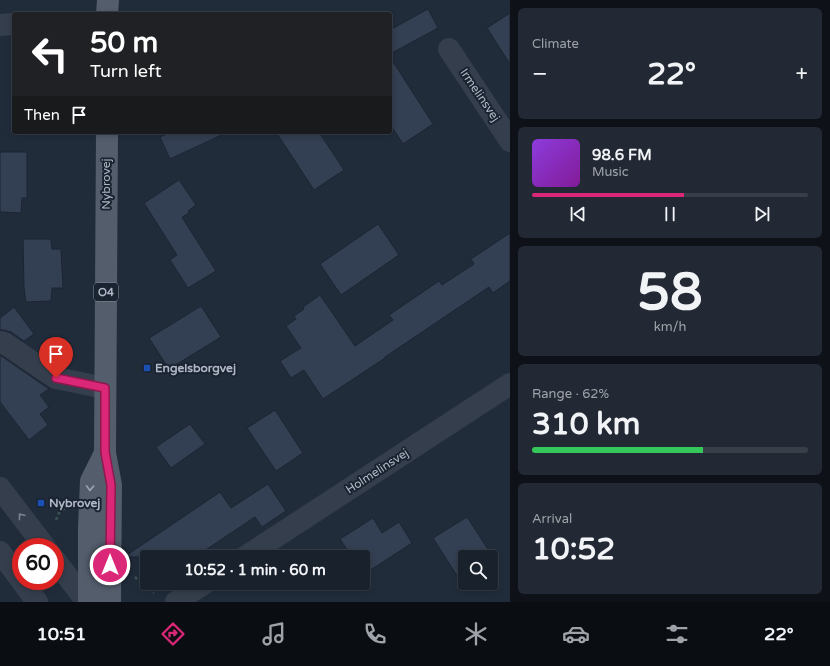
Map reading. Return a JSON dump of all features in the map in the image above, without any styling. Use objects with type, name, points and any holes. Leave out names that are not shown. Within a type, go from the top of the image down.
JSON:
[{"type":"main road","points":[[107,12],[108,0]]},
{"type":"main road","name":"Nybrovej","points":[[107,134],[105,452],[111,485],[110,602]]},
{"type":"main road","name":"Nybrovej","points":[[88,602],[91,480],[105,452]]},
{"type":"street","points":[[0,25],[12,24]]},
{"type":"street","name":"Irmelinsvej","points":[[449,49],[510,141]]},
{"type":"street","points":[[1,346],[56,378],[105,388]]},
{"type":"street","name":"Holmelinsvej","points":[[256,550],[510,384]]},
{"type":"street","points":[[0,488],[38,538]]},
{"type":"street","points":[[0,552],[12,569]]},
{"type":"street","points":[[64,571],[88,602]]},
{"type":"street","points":[[28,590],[37,602]]},
{"type":"street","points":[[176,602],[194,590]]},
{"type":"building","points":[[428,9],[438,28],[392,53],[392,29]]},
{"type":"building","points":[[510,13],[510,64],[487,28]]},
{"type":"building","points":[[392,60],[433,124],[403,144],[392,127]]},
{"type":"building","points":[[167,134],[224,134],[170,159],[160,137]]},
{"type":"building","points":[[277,134],[320,134],[344,170],[314,190]]},
{"type":"building","points":[[0,152],[27,152],[27,198],[22,198],[21,213],[0,212]]},
{"type":"building","points":[[179,180],[196,205],[188,211],[189,213],[182,217],[216,271],[188,288],[170,260],[177,255],[144,203]]},
{"type":"building","points":[[378,224],[399,255],[341,295],[320,264]]},
{"type":"building","points":[[510,233],[510,281],[493,293],[489,287],[323,399],[304,370],[291,378],[280,361],[301,348],[286,326],[296,319],[294,316],[304,309],[303,307],[320,295],[355,346],[393,320],[389,315],[439,281],[442,285],[474,264],[471,259]]},
{"type":"building","points":[[23,239],[51,239],[52,249],[61,249],[63,288],[52,288],[51,301],[26,302],[24,288]]},
{"type":"building","points":[[201,306],[221,337],[169,369],[149,338]]},
{"type":"building","points":[[14,307],[34,334],[24,341],[11,332],[0,330],[0,318]]},
{"type":"building","points":[[0,355],[49,389],[40,395],[49,407],[40,414],[48,425],[29,440],[0,402]]},
{"type":"building","points":[[275,410],[303,453],[276,471],[247,428]]},
{"type":"building","points":[[190,424],[205,444],[171,468],[156,447]]},
{"type":"building","points":[[268,484],[286,511],[262,527],[255,517],[206,550],[140,550],[140,557],[124,557],[220,492],[231,508]]},
{"type":"building","points":[[467,517],[488,550],[458,550],[458,577],[433,538]]},
{"type":"building","points":[[373,518],[382,533],[399,522],[412,543],[370,570],[370,550],[347,550],[340,539]]},
{"type":"place","name":"Engelsborgvej","points":[[147,368]]},
{"type":"place","name":"Nybrovej","points":[[41,503]]},
{"type":"route","points":[[56,378],[105,388],[105,452],[111,485],[110,565]]}]
